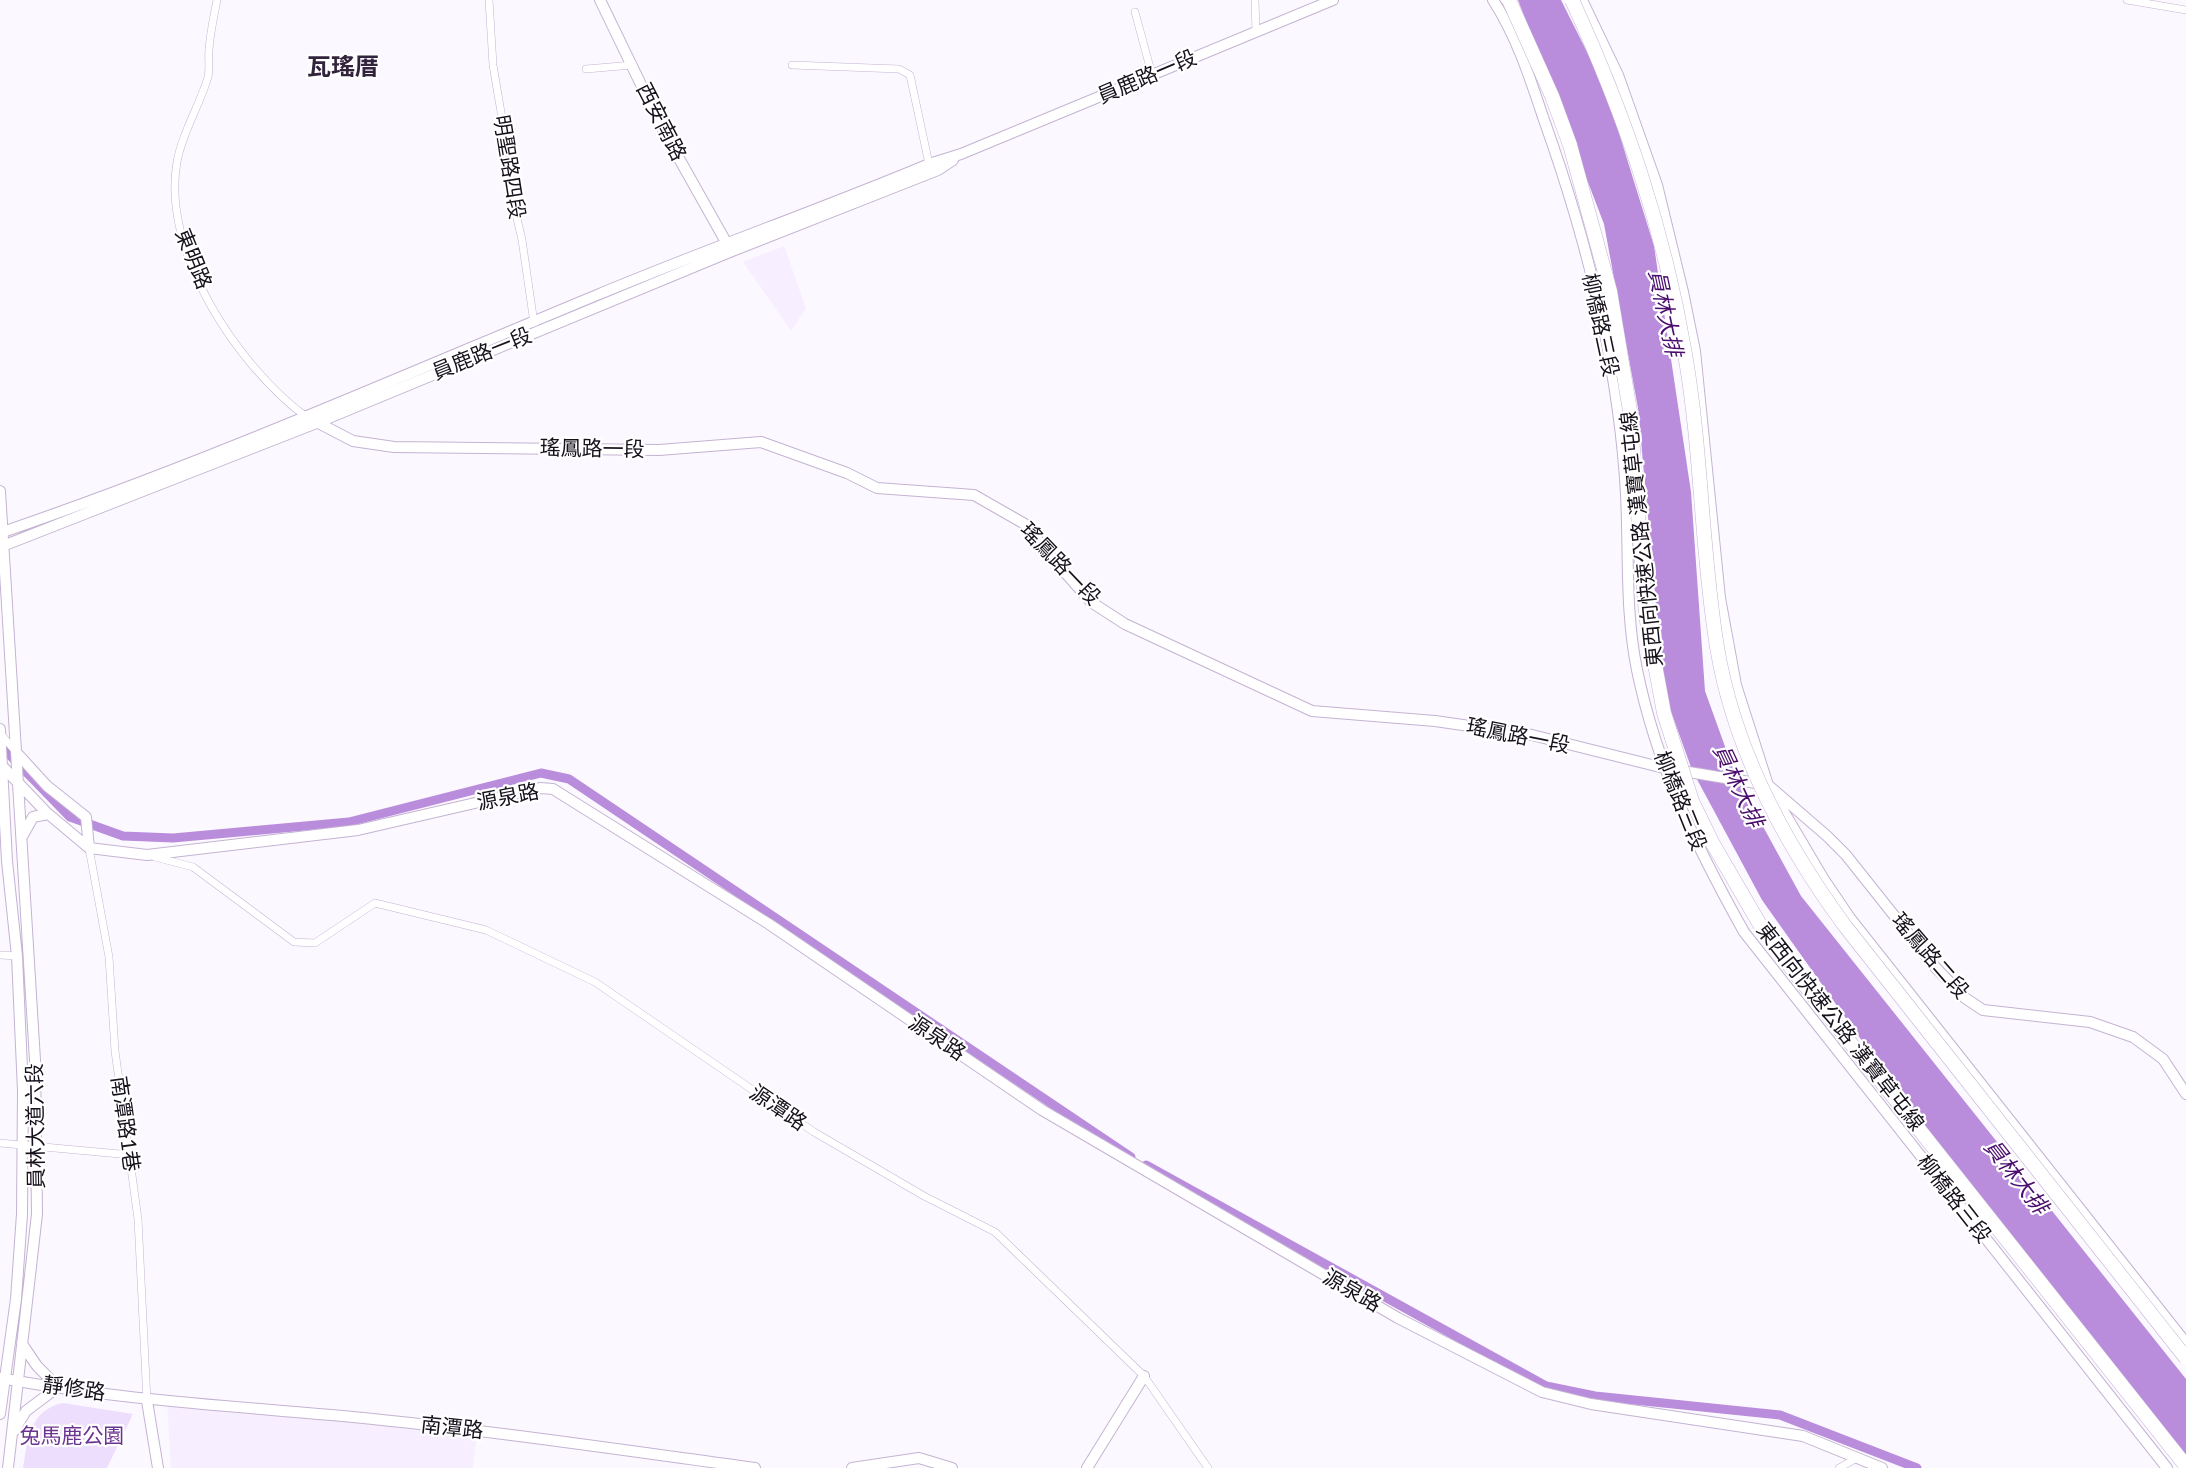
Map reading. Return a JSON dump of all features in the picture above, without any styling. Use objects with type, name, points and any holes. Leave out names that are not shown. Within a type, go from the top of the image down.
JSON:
[{"type":"highway","name":"東西向快速公路 漢寶草屯線","points":[[1509,0],[1552,96],[1570,145],[1610,291],[1630,411],[1646,616],[1664,713],[1692,801],[1759,922],[1791,969],[2186,1466]]},
{"type":"highway","points":[[1572,0],[1610,83],[1630,137],[1648,191],[1674,291],[1693,403],[1710,599],[1718,649],[1742,738],[1772,813],[1813,882],[1845,926],[2186,1358]]},
{"type":"main road","name":"西安南路","points":[[600,0],[663,130],[726,242]]},
{"type":"main road","name":"員鹿路一段","points":[[1,547],[319,422],[726,242],[929,164],[961,154],[1333,0]]},
{"type":"main road","name":"柳橋路三段","points":[[1494,0],[1527,71],[1552,141],[1595,294],[1618,410],[1626,495],[1628,619],[1637,670],[1664,768],[1698,849],[1744,932],[2167,1468]]},
{"type":"main road","points":[[1582,0],[1618,75],[1657,185],[1683,292],[1696,361],[1725,627],[1736,685],[1768,785],[1817,868],[1850,918],[2186,1343]]},
{"type":"main road","name":"員鹿路一段","points":[[1,533],[146,479],[938,170],[961,154]]},
{"type":"main road","name":"瑤鳳路一段","points":[[305,416],[353,441],[394,447],[659,450],[761,442],[847,473],[877,488],[974,495],[1030,527],[1040,544],[1091,602],[1125,624],[1312,711],[1435,721],[1532,735],[1690,774],[1768,785]]},
{"type":"main road","name":"員林大道六段","points":[[0,491],[1,547],[35,1060],[38,1214],[8,1468]]},
{"type":"main road","name":"員林大道六段","points":[[0,732],[7,861],[17,956],[23,1091],[22,1214],[16,1299],[2,1379],[0,1414]]},
{"type":"main road","points":[[16,752],[47,786],[86,817],[89,848]]},
{"type":"main road","points":[[2,766],[48,814],[89,848]]},
{"type":"main road","name":"瑤鳳路二段","points":[[1768,785],[1846,855],[1935,967],[1965,998],[1983,1010],[2090,1022],[2133,1037],[2163,1059],[2186,1094]]},
{"type":"main road","name":"源泉路","points":[[89,848],[147,855],[358,830],[540,788],[553,789],[769,924],[1042,1110],[1398,1317],[1542,1392],[1591,1404],[1803,1436],[1882,1468]]},
{"type":"main road","points":[[22,841],[29,820],[35,815],[48,814]]},
{"type":"main road","points":[[11,1438],[26,1411],[58,1387],[37,1366],[22,1344]]},
{"type":"main road","points":[[1087,1468],[1144,1376]]},
{"type":"main road","name":"靜修路","points":[[2,1379],[147,1401]]},
{"type":"main road","points":[[147,1401],[158,1468]]},
{"type":"main road","name":"南潭路","points":[[147,1401],[471,1430],[755,1468]]},
{"type":"main road","points":[[852,1468],[913,1464],[919,1458],[952,1468]]},
{"type":"street","name":"東明路","points":[[216,0],[209,48],[209,74],[177,162],[175,205],[178,229],[200,281],[229,336],[291,405],[305,416]]},
{"type":"street","name":"明聖路四段","points":[[489,0],[493,65],[511,155],[510,188],[522,240],[535,327]]},
{"type":"street","points":[[1255,0],[1256,32]]},
{"type":"street","points":[[2127,0],[2186,10]]},
{"type":"street","points":[[1135,12],[1152,75]]},
{"type":"street","points":[[586,69],[633,65]]},
{"type":"street","points":[[792,65],[899,69],[910,75],[929,164]]},
{"type":"street","points":[[0,732],[16,752]]},
{"type":"street","name":"南潭路1巷","points":[[89,848],[109,957],[115,1051],[138,1219],[147,1401]]},
{"type":"street","name":"源潭路","points":[[147,855],[193,867],[294,942],[315,943],[375,903],[486,930],[595,982],[814,1132],[924,1196],[995,1232],[1144,1376],[1208,1468]]},
{"type":"street","points":[[0,955],[17,956]]},
{"type":"street","points":[[0,1143],[131,1155]]},
{"type":"street","points":[[1839,1468],[1857,1458]]},
{"type":"shaded area","points":[[784,246],[806,308],[791,331],[743,262]]},
{"type":"shaded area","points":[[167,1401],[477,1433],[473,1468],[171,1468]]},
{"type":"green space","name":"兔馬鹿公園","points":[[63,1403],[133,1414],[107,1468],[23,1468],[29,1437],[37,1419],[43,1412]]},
{"type":"water","name":"員林大排","points":[[1518,0],[1561,0],[1605,88],[1654,246],[1691,492],[1705,691],[1736,777],[1801,896],[2186,1379],[2186,1455],[1921,1124],[1762,900],[1692,770],[1664,692],[1638,408],[1604,224]]},
{"type":"waterway","points":[[0,745],[70,817],[123,836],[173,838],[349,822],[541,773],[569,779],[1131,1157]]},
{"type":"waterway","points":[[1146,1165],[1546,1386],[1595,1396],[1780,1415],[1917,1468]]},
{"type":"district","name":"瓦瑤厝","points":[[343,67]]}]
